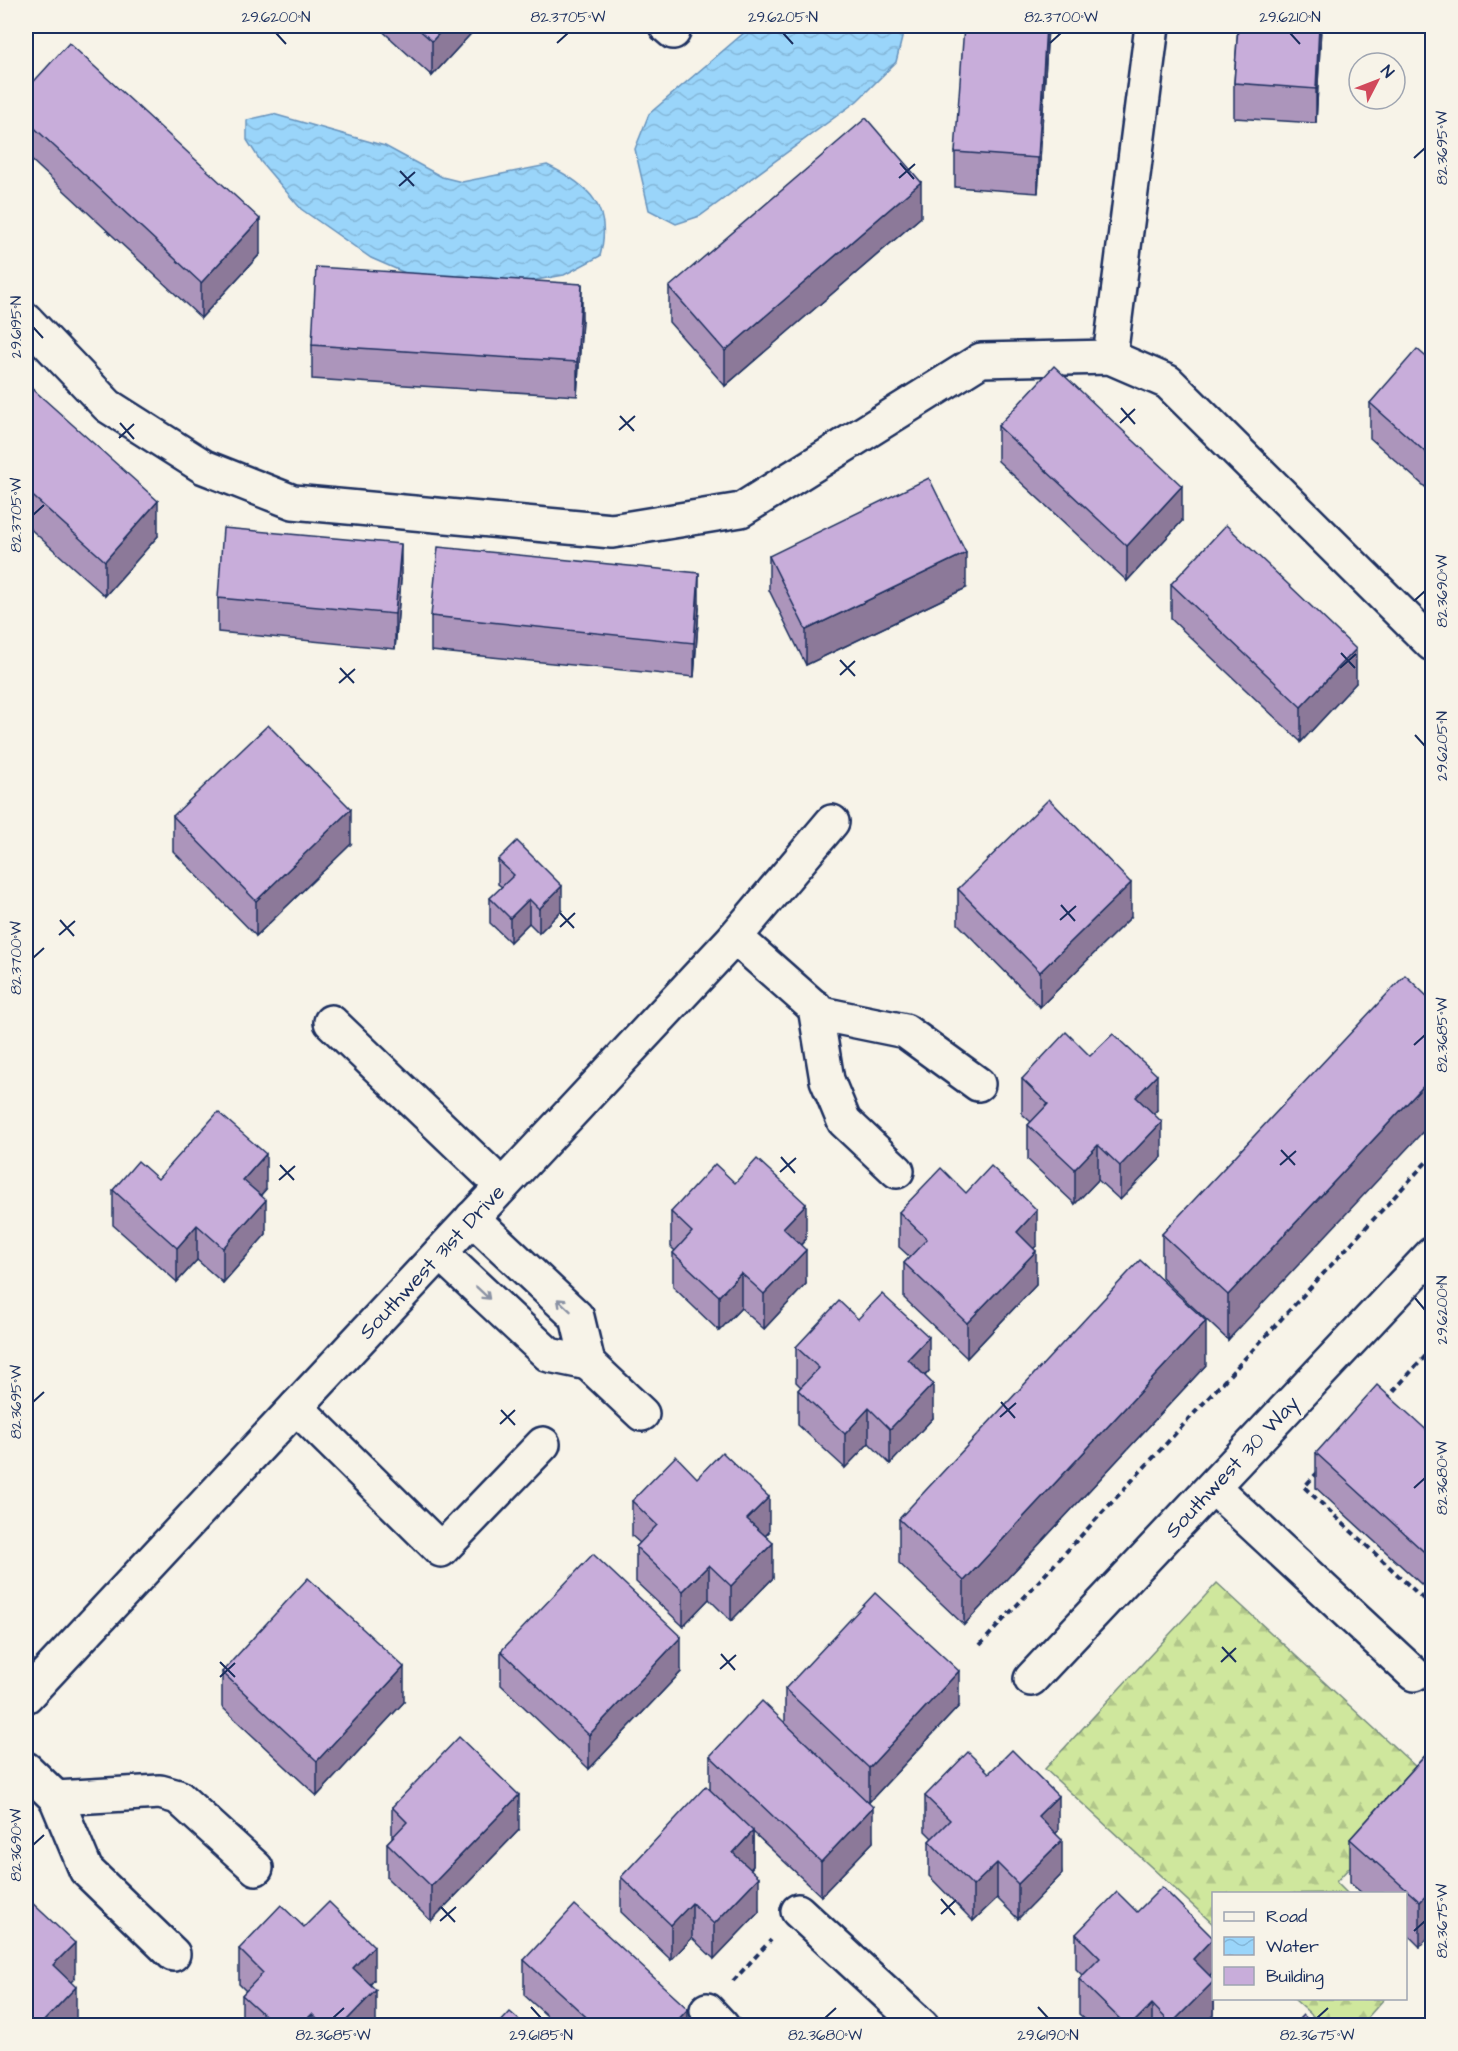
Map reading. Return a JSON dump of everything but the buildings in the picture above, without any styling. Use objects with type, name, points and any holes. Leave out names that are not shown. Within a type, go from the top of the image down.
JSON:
[{"type":"street","points":[[1110,357],[1152,26]]},
{"type":"street","points":[[26,320],[108,406],[204,467],[293,502],[612,531],[741,510],[981,360],[1110,357],[1168,382],[1432,644]]},
{"type":"street","name":"Southwest 31st Drive","points":[[26,1696],[735,937],[832,822]]},
{"type":"street","points":[[735,937],[822,1014],[905,1031],[978,1084]]},
{"type":"street","points":[[815,1008],[826,1080],[844,1121],[897,1172]]},
{"type":"street","points":[[331,1022],[502,1186]]},
{"type":"street","points":[[472,1218],[577,1317],[588,1363]]},
{"type":"street","points":[[440,1253],[549,1355],[588,1363],[642,1414]]},
{"type":"street","name":"Southwest 30 Way","points":[[1031,1679],[1432,1254]]},
{"type":"street","points":[[296,1407],[441,1550],[543,1444]]},
{"type":"street","points":[[1213,1487],[1414,1674]]},
{"type":"street","points":[[26,1769],[56,1798],[87,1870],[173,1954]]},
{"type":"street","points":[[56,1798],[160,1792],[178,1797],[256,1868]]},
{"type":"street","points":[[798,1911],[922,2025]]},
{"type":"path","points":[[980,1646],[1432,1156]]},
{"type":"path","points":[[1384,1401],[1432,1348]]},
{"type":"path","points":[[1320,1470],[1304,1487],[1432,1607]]},
{"type":"path","points":[[715,2018],[798,1911]]},
{"type":"green space","points":[[1217,1583],[1430,1780],[1336,1882],[1346,1892],[1212,1892],[1212,1923],[1045,1769]]},
{"type":"green space","points":[[1295,2000],[1383,2000],[1360,2026],[1323,2025]]},
{"type":"water","points":[[752,26],[905,26],[896,62],[857,101],[700,216],[676,224],[649,210],[635,149],[649,114]]},
{"type":"water","points":[[273,114],[385,146],[442,177],[462,182],[547,165],[575,181],[594,200],[603,224],[600,256],[564,275],[511,284],[428,283],[371,258],[301,209],[261,162],[247,140],[247,120]]}]
